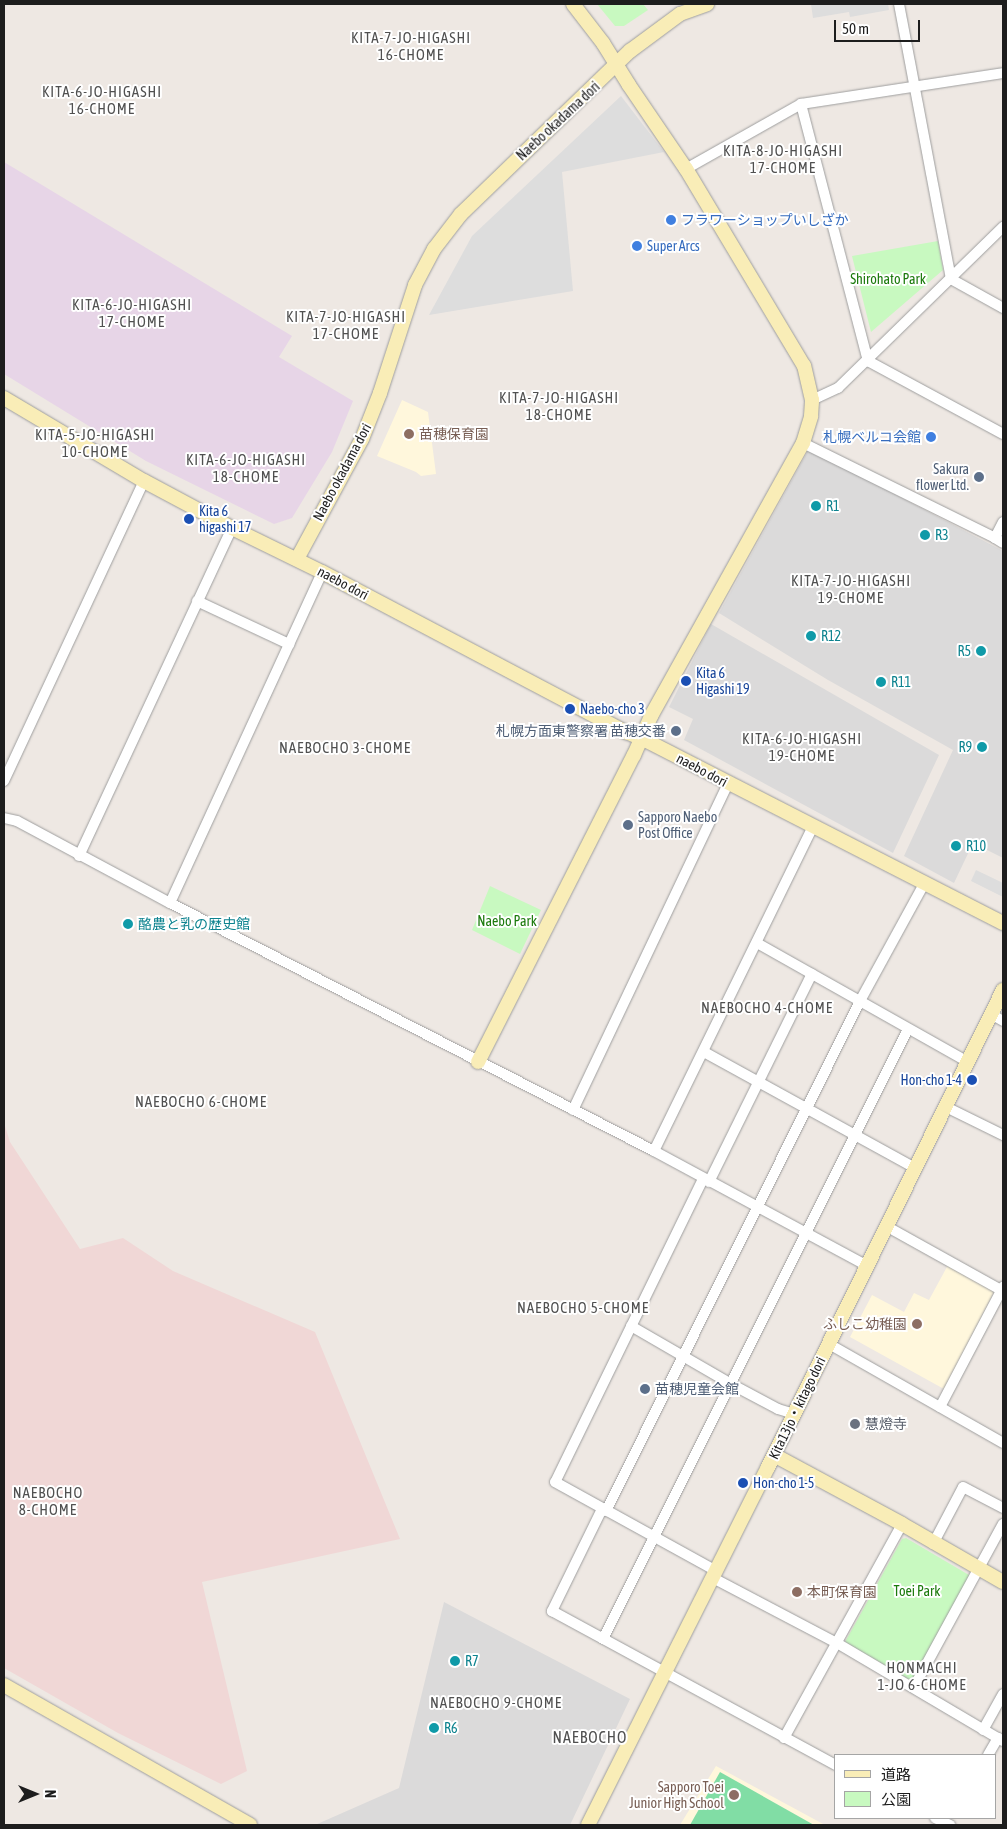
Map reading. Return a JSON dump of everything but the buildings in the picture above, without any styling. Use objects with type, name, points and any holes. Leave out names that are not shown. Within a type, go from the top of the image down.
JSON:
[{"type":"street","points":[[478,1062],[634,756],[641,738],[803,443],[811,416],[812,400],[804,366],[686,169],[616,66],[603,43],[573,4]]},
{"type":"street","name":"Naebo okadama dori","points":[[297,559],[362,439],[380,393],[415,285],[434,249],[461,214],[616,66],[630,50],[680,14],[707,4]]},
{"type":"street","points":[[899,4],[951,279],[1003,308]]},
{"type":"street","points":[[686,169],[801,104],[1003,73]]},
{"type":"street","points":[[801,104],[868,361],[1003,434]]},
{"type":"street","points":[[812,400],[838,388],[868,361],[1003,227]]},
{"type":"street","points":[[4,398],[144,481],[232,528],[297,559]]},
{"type":"street","points":[[803,443],[999,540],[1003,522]]},
{"type":"street","points":[[4,781],[144,481]]},
{"type":"street","points":[[79,856],[232,528]]},
{"type":"street","name":"naebo dori","points":[[297,559],[626,732],[1003,923]]},
{"type":"street","points":[[170,903],[322,572]]},
{"type":"street","points":[[197,601],[290,644]]},
{"type":"street","points":[[573,1110],[728,784]]},
{"type":"street","points":[[4,818],[17,821],[79,856],[654,1151],[868,1266]]},
{"type":"street","points":[[654,1151],[813,827]]},
{"type":"street","points":[[834,1765],[552,1611],[684,1358],[860,1001],[924,884]]},
{"type":"street","points":[[757,943],[968,1062]]},
{"type":"street","points":[[812,974],[631,1326],[555,1482],[653,1537],[714,1575],[914,1687],[983,1730],[1001,1739],[989,1754]]},
{"type":"street","name":"Kita13jo・kitago dori","points":[[588,1825],[774,1456],[968,1062],[997,1018],[1003,990]]},
{"type":"street","points":[[602,1639],[908,1029]]},
{"type":"street","points":[[704,1052],[915,1168]]},
{"type":"street","points":[[946,1107],[1003,1135]]},
{"type":"street","points":[[886,1226],[1003,1289],[940,1407]]},
{"type":"street","points":[[631,1326],[778,1410],[794,1414]]},
{"type":"street","points":[[829,1344],[1003,1443]]},
{"type":"street","points":[[774,1456],[902,1524],[933,1544],[1003,1582]]},
{"type":"street","points":[[933,1544],[963,1487],[1003,1508]]},
{"type":"street","points":[[784,1738],[902,1524]]},
{"type":"street","points":[[914,1687],[1003,1524]]},
{"type":"street","points":[[4,1685],[250,1825]]},
{"type":"street","points":[[983,1730],[1003,1694]]},
{"type":"street","points":[[937,1819],[950,1825]]},
{"type":"shaded area","points":[[811,4],[888,4],[889,10],[850,17],[849,12],[813,18]]},
{"type":"shaded area","points":[[621,96],[664,152],[562,172],[573,291],[429,315],[472,236]]},
{"type":"shaded area","points":[[4,162],[292,336],[279,357],[353,401],[332,452],[292,518],[274,524],[146,461],[4,374]]},
{"type":"shaded area","name":"苗穂保育園","points":[[402,400],[428,412],[436,474],[421,476],[416,472],[377,456]]},
{"type":"shaded area","points":[[809,449],[1003,551],[1003,858],[973,843],[954,883],[904,856],[953,750],[828,680],[719,613]]},
{"type":"shaded area","points":[[711,624],[939,755],[893,853],[684,740],[693,719],[669,707]]},
{"type":"shaded area","points":[[976,870],[1003,883],[1003,897],[971,881]]},
{"type":"shaded area","points":[[4,1123],[10,1142],[80,1249],[123,1238],[173,1271],[315,1332],[400,1539],[202,1582],[247,1771],[221,1784],[118,1733],[4,1668]]},
{"type":"shaded area","name":"ふしこ幼稚園","points":[[948,1265],[995,1290],[944,1389],[850,1337],[872,1295],[904,1312],[914,1293],[929,1300]]},
{"type":"shaded area","points":[[444,1602],[630,1699],[570,1825],[315,1825],[399,1788]]},
{"type":"shaded area","name":"Sapporo Toei Junior High School","points":[[716,1766],[825,1825],[680,1825]]},
{"type":"green space","points":[[597,4],[643,4],[648,10],[624,26],[615,26]]},
{"type":"green space","name":"Shirohato Park","points":[[938,241],[943,270],[871,332],[852,256]]},
{"type":"green space","name":"Naebo Park","points":[[490,886],[541,910],[520,954],[472,930]]},
{"type":"green space","name":"Toei Park","points":[[906,1538],[969,1575],[969,1580],[913,1679],[908,1679],[845,1642],[902,1539]]},
{"type":"green space","name":"Sapporo Toei Junior High School","points":[[720,1772],[814,1825],[690,1825]]},
{"type":"place","name":"フラワーショップいしざか","points":[[671,220]]},
{"type":"place","name":"Super Arcs","points":[[637,246]]},
{"type":"place","name":"苗穂保育園","points":[[409,434]]},
{"type":"place","name":"札幌ベルコ会館","points":[[931,437]]},
{"type":"place","name":"Sakura flower Ltd.","points":[[979,477]]},
{"type":"place","name":"R1","points":[[816,506]]},
{"type":"place","name":"Kita 6 higashi 17","points":[[189,519]]},
{"type":"place","name":"R3","points":[[925,535]]},
{"type":"place","name":"R12","points":[[811,636]]},
{"type":"place","name":"R5","points":[[981,651]]},
{"type":"place","name":"Kita 6 Higashi 19","points":[[686,681]]},
{"type":"place","name":"R11","points":[[881,682]]},
{"type":"place","name":"Naebo-cho 3","points":[[570,709]]},
{"type":"place","name":"札幌方面東警察署 苗穂交番","points":[[676,731]]},
{"type":"place","name":"R9","points":[[982,747]]},
{"type":"place","name":"Sapporo Naebo Post Office","points":[[628,825]]},
{"type":"place","name":"R10","points":[[956,846]]},
{"type":"place","name":"酪農と乳の歴史館","points":[[128,924]]},
{"type":"place","name":"Hon-cho 1-4","points":[[972,1080]]},
{"type":"place","name":"ふしこ幼稚園","points":[[917,1324]]},
{"type":"place","name":"苗穂児童会館","points":[[645,1389]]},
{"type":"place","name":"慧燈寺","points":[[855,1424]]},
{"type":"place","name":"Hon-cho 1-5","points":[[743,1483]]},
{"type":"place","name":"本町保育園","points":[[797,1592]]},
{"type":"place","name":"R7","points":[[455,1661]]},
{"type":"place","name":"R6","points":[[434,1728]]},
{"type":"place","name":"Sapporo Toei Junior High School","points":[[734,1795]]},
{"type":"district","name":"KITA-7-JO-HIGASHI 16-CHOME","points":[[411,46]]},
{"type":"district","name":"KITA-6-JO-HIGASHI 16-CHOME","points":[[102,100]]},
{"type":"district","name":"KITA-8-JO-HIGASHI 17-CHOME","points":[[783,158]]},
{"type":"district","name":"KITA-6-JO-HIGASHI 17-CHOME","points":[[132,312]]},
{"type":"district","name":"KITA-7-JO-HIGASHI 17-CHOME","points":[[346,324]]},
{"type":"district","name":"KITA-7-JO-HIGASHI 18-CHOME","points":[[559,406]]},
{"type":"district","name":"KITA-5-JO-HIGASHI 10-CHOME","points":[[95,442]]},
{"type":"district","name":"KITA-6-JO-HIGASHI 18-CHOME","points":[[246,468]]},
{"type":"district","name":"KITA-7-JO-HIGASHI 19-CHOME","points":[[851,588]]},
{"type":"district","name":"KITA-6-JO-HIGASHI 19-CHOME","points":[[802,746]]},
{"type":"district","name":"NAEBOCHO 3-CHOME","points":[[345,748]]},
{"type":"district","name":"NAEBOCHO 4-CHOME","points":[[767,1008]]},
{"type":"district","name":"NAEBOCHO 6-CHOME","points":[[201,1102]]},
{"type":"district","name":"NAEBOCHO 5-CHOME","points":[[583,1308]]},
{"type":"district","name":"NAEBOCHO 8-CHOME","points":[[48,1500]]},
{"type":"district","name":"HONMACHI 1-JO 6-CHOME","points":[[922,1676]]},
{"type":"district","name":"NAEBOCHO 9-CHOME","points":[[496,1703]]},
{"type":"district","name":"NAEBOCHO","points":[[590,1737]]}]
